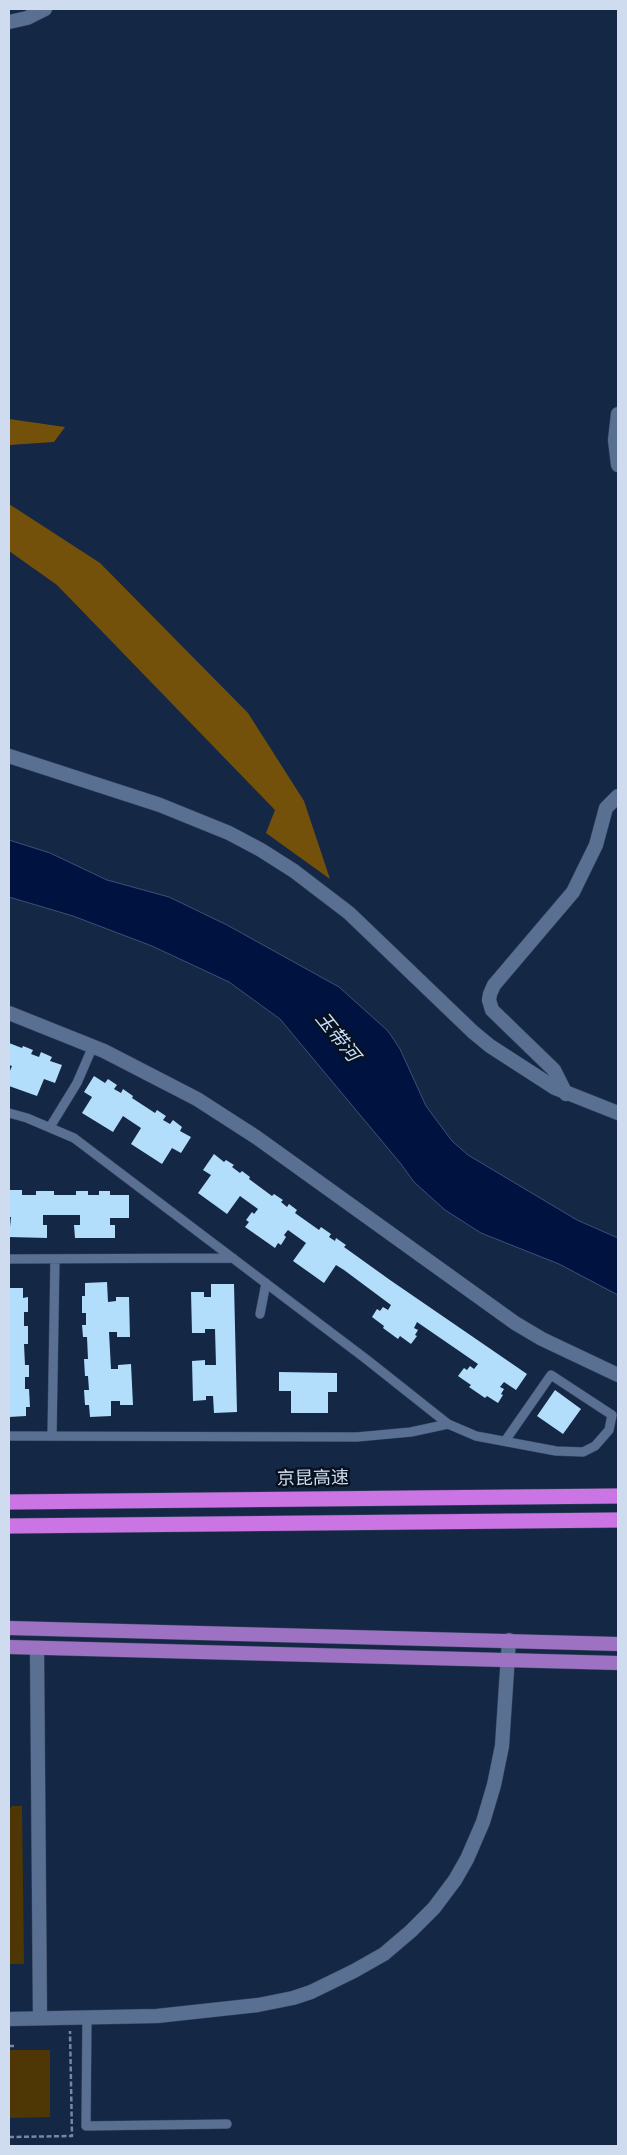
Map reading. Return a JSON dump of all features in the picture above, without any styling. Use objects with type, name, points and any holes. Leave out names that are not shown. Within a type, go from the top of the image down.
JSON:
[{"type":"highway","name":"京昆高速","points":[[9,1502],[618,1496]]},
{"type":"highway","points":[[9,1526],[618,1520]]},
{"type":"main road","points":[[9,1628],[618,1644]]},
{"type":"main road","points":[[9,1648],[618,1663]]},
{"type":"street","points":[[9,22],[27,18],[45,9]]},
{"type":"street","points":[[618,414],[616,440],[618,465]]},
{"type":"street","points":[[9,756],[160,805],[229,833],[261,850],[315,886],[349,913],[473,1032],[513,1062],[566,1094],[618,1113]]},
{"type":"street","points":[[566,1094],[554,1070],[492,1010],[489,1000],[490,994],[494,985],[572,892],[596,845],[606,808],[618,796]]},
{"type":"street","points":[[9,1013],[93,1046],[158,1078],[225,1116],[479,1299],[542,1339],[618,1375]]},
{"type":"street","points":[[9,2018],[157,2016],[208,2012],[293,1998],[354,1971],[397,1943],[434,1908],[455,1880],[467,1859],[483,1822],[499,1764],[509,1640]]},
{"type":"street","points":[[37,1648],[40,2018]]},
{"type":"lane","points":[[50,1127],[77,1083],[93,1046]]},
{"type":"lane","points":[[9,1113],[50,1127],[74,1138],[448,1424],[476,1436],[556,1451],[583,1452],[595,1446],[606,1434],[612,1422],[612,1415],[551,1375],[505,1441]]},
{"type":"lane","points":[[9,1259],[233,1258]]},
{"type":"lane","points":[[52,1436],[56,1259]]},
{"type":"lane","points":[[260,1314],[266,1283]]},
{"type":"lane","points":[[9,1436],[357,1437],[411,1432],[448,1424]]},
{"type":"lane","points":[[87,2017],[86,2126],[227,2124]]},
{"type":"path","points":[[9,2137],[72,2136],[70,2017]]},
{"type":"path","points":[[9,2046],[15,2046]]},
{"type":"shaded area","points":[[9,419],[65,427],[54,442],[9,445]]},
{"type":"shaded area","points":[[9,504],[100,563],[248,713],[304,801],[330,879],[266,833],[275,810],[57,585],[9,551]]},
{"type":"shaded area","points":[[12,1806],[22,1806],[24,1964],[9,1964],[9,1811]]},
{"type":"shaded area","points":[[9,2050],[50,2050],[50,2117],[9,2118]]},
{"type":"water","name":"玉带河","points":[[9,840],[50,853],[107,880],[169,897],[227,925],[339,987],[388,1031],[400,1049],[426,1106],[452,1141],[468,1155],[577,1220],[618,1238],[618,1295],[559,1264],[481,1233],[445,1210],[414,1182],[280,1019],[229,982],[152,946],[73,916],[9,897]]},
{"type":"building","points":[[9,1043],[33,1050],[31,1054],[39,1057],[41,1052],[52,1057],[50,1061],[62,1065],[55,1083],[44,1079],[37,1096],[9,1086],[9,1073],[12,1066],[9,1065]]},
{"type":"building","points":[[94,1076],[105,1083],[108,1079],[117,1085],[114,1089],[121,1093],[123,1089],[133,1096],[132,1098],[155,1113],[157,1110],[166,1116],[163,1120],[170,1124],[173,1120],[182,1127],[180,1131],[191,1137],[181,1153],[172,1148],[162,1164],[131,1144],[141,1128],[123,1116],[113,1132],[82,1113],[92,1097],[84,1092]]},
{"type":"building","points":[[214,1154],[224,1162],[226,1160],[234,1165],[232,1167],[240,1173],[242,1171],[250,1177],[249,1179],[272,1196],[274,1194],[283,1200],[281,1202],[287,1207],[289,1204],[297,1210],[295,1213],[319,1230],[321,1227],[331,1234],[329,1237],[335,1241],[336,1238],[346,1245],[344,1247],[390,1280],[527,1374],[516,1390],[504,1382],[500,1387],[504,1389],[501,1394],[503,1395],[498,1403],[487,1396],[485,1398],[469,1387],[471,1385],[458,1376],[464,1368],[467,1370],[470,1366],[474,1369],[478,1364],[417,1322],[414,1328],[418,1330],[415,1335],[417,1336],[411,1344],[400,1336],[398,1339],[372,1317],[377,1309],[380,1311],[383,1307],[388,1310],[391,1305],[344,1270],[336,1265],[324,1283],[293,1261],[306,1243],[288,1230],[284,1235],[286,1237],[281,1245],[278,1243],[275,1248],[245,1227],[249,1222],[246,1220],[252,1212],[254,1214],[258,1209],[240,1196],[227,1214],[198,1193],[211,1175],[203,1170]]},
{"type":"building","points":[[9,1190],[22,1190],[22,1195],[36,1195],[36,1191],[54,1191],[54,1195],[76,1195],[76,1191],[88,1191],[88,1195],[99,1195],[99,1191],[110,1191],[110,1195],[129,1195],[129,1218],[110,1218],[110,1225],[115,1225],[115,1238],[75,1238],[74,1225],[80,1225],[80,1215],[43,1215],[43,1225],[47,1225],[47,1238],[9,1237],[11,1217],[9,1217]]},
{"type":"building","points":[[107,1282],[108,1302],[116,1301],[116,1297],[129,1297],[130,1337],[117,1337],[117,1332],[109,1332],[111,1369],[118,1369],[118,1365],[131,1364],[133,1405],[120,1405],[120,1401],[111,1401],[111,1416],[90,1417],[89,1405],[85,1405],[84,1390],[89,1390],[88,1376],[85,1376],[84,1359],[88,1359],[87,1337],[83,1337],[82,1325],[86,1325],[86,1313],[82,1313],[82,1296],[85,1296],[85,1283]]},
{"type":"building","points":[[211,1284],[234,1284],[237,1412],[214,1413],[213,1396],[206,1396],[206,1400],[193,1401],[192,1361],[205,1360],[205,1365],[216,1365],[215,1329],[205,1329],[205,1333],[192,1333],[191,1292],[204,1292],[204,1297],[211,1297]]},
{"type":"building","points":[[9,1288],[23,1288],[23,1298],[28,1297],[28,1312],[24,1312],[24,1326],[28,1326],[28,1344],[24,1344],[25,1365],[29,1365],[29,1377],[25,1377],[25,1389],[29,1389],[30,1407],[26,1407],[26,1416],[9,1417]]},
{"type":"building","points":[[279,1372],[337,1373],[337,1392],[328,1392],[328,1413],[291,1413],[291,1391],[279,1391]]},
{"type":"building","points":[[555,1390],[581,1409],[563,1434],[537,1416]]}]
